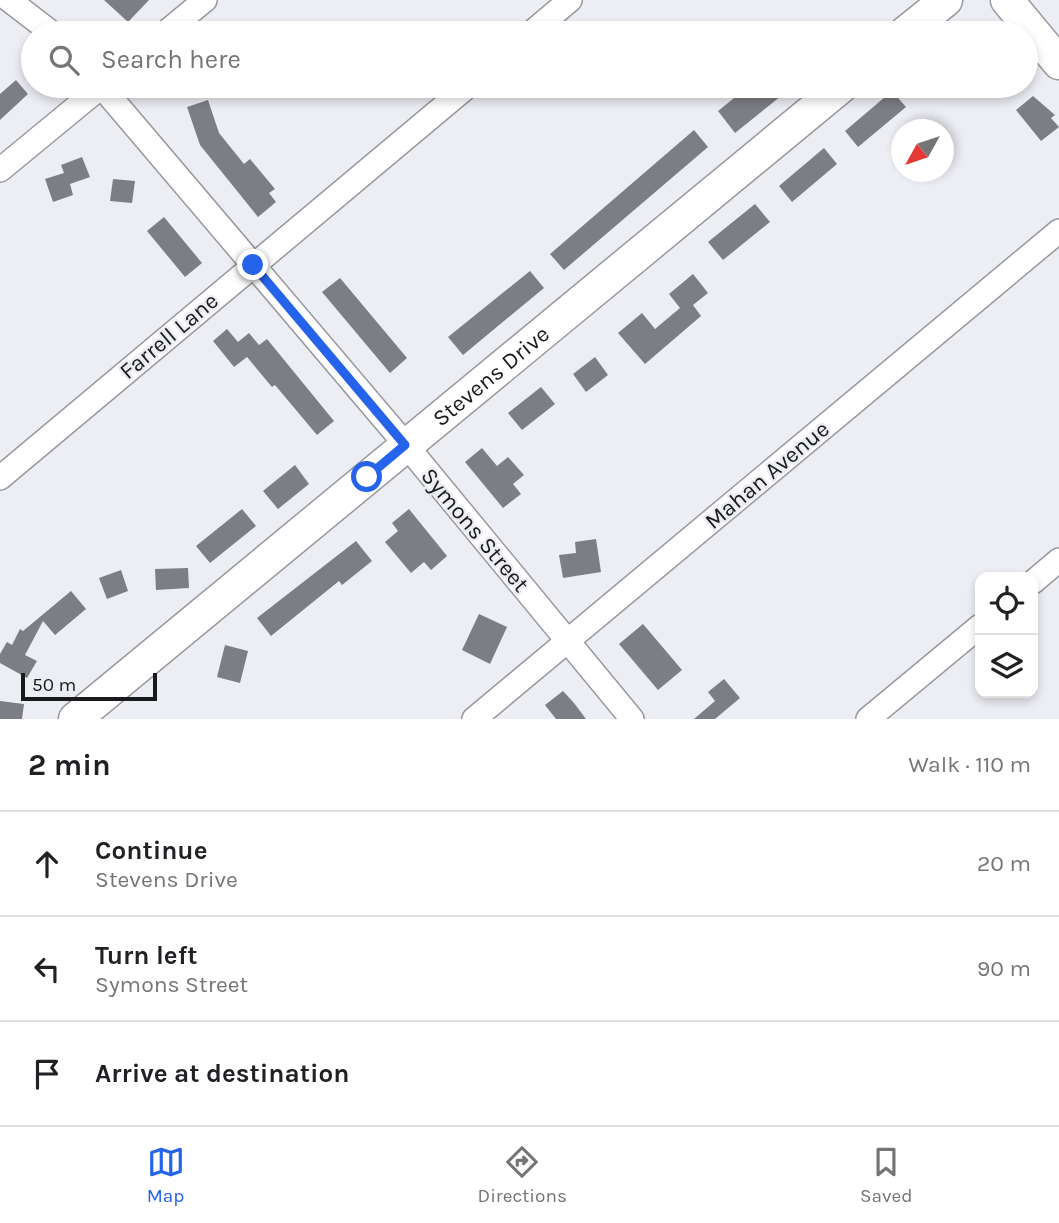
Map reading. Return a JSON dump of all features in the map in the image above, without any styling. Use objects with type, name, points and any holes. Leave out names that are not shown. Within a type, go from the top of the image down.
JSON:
[{"type":"main road","points":[[920,21],[946,0]]},
{"type":"main road","points":[[1007,0],[1024,21]]},
{"type":"main road","points":[[1038,38],[1059,63]]},
{"type":"main road","name":"Stevens Drive","points":[[75,719],[827,98]]},
{"type":"street","points":[[9,0],[36,21]]},
{"type":"street","points":[[180,21],[205,0]]},
{"type":"street","points":[[545,21],[570,0]]},
{"type":"street","points":[[0,170],[87,98]]},
{"type":"street","name":"Symons Street","points":[[111,98],[405,445],[632,719]]},
{"type":"street","name":"Farrell Lane","points":[[0,478],[454,98]]},
{"type":"street","name":"Mahan Avenue","points":[[474,719],[1059,231]]},
{"type":"street","points":[[1038,578],[1059,560]]},
{"type":"street","points":[[868,719],[975,630]]},
{"type":"building","points":[[104,0],[149,0],[127,21]]},
{"type":"building","points":[[16,80],[21,86],[21,98],[24,98],[0,120],[0,94]]},
{"type":"building","points":[[734,98],[779,98],[735,133],[718,111]]},
{"type":"building","points":[[884,98],[898,98],[906,107],[858,147],[845,131]]},
{"type":"building","points":[[1031,98],[1035,98],[1055,115],[1051,118],[1059,127],[1041,141],[1016,110]]},
{"type":"building","points":[[208,100],[219,133],[244,164],[250,159],[275,189],[269,193],[276,202],[258,217],[200,145],[187,107]]},
{"type":"building","points":[[694,130],[708,147],[564,270],[550,254]]},
{"type":"building","points":[[824,148],[837,164],[792,202],[779,186]]},
{"type":"building","points":[[82,157],[90,177],[70,184],[73,195],[53,202],[45,179],[64,173],[61,165]]},
{"type":"building","points":[[113,179],[135,181],[132,203],[110,201]]},
{"type":"building","points":[[755,204],[770,222],[723,260],[708,242]]},
{"type":"building","points":[[164,217],[202,263],[185,277],[147,231]]},
{"type":"building","points":[[530,271],[544,288],[463,355],[448,337]]},
{"type":"building","points":[[693,274],[708,293],[693,305],[701,316],[645,364],[618,333],[642,313],[655,329],[680,308],[669,294]]},
{"type":"building","points":[[340,278],[407,358],[390,373],[322,292]]},
{"type":"building","points":[[227,329],[238,342],[249,333],[259,345],[267,339],[334,421],[317,435],[275,385],[272,387],[247,357],[234,367],[213,341]]},
{"type":"building","points":[[595,357],[608,375],[586,392],[573,374]]},
{"type":"building","points":[[541,387],[555,404],[522,430],[508,413]]},
{"type":"building","points":[[482,448],[497,466],[508,457],[524,475],[513,484],[521,494],[503,508],[465,462]]},
{"type":"building","points":[[295,465],[309,484],[278,509],[263,491]]},
{"type":"building","points":[[242,509],[256,526],[210,563],[196,546]]},
{"type":"building","points":[[409,509],[447,556],[431,570],[424,562],[411,573],[385,542],[398,531],[392,523]]},
{"type":"building","points":[[596,539],[601,572],[563,578],[559,555],[576,553],[575,542]]},
{"type":"building","points":[[356,541],[372,561],[342,585],[339,581],[271,636],[257,618]]},
{"type":"building","points":[[188,568],[189,588],[156,590],[155,569]]},
{"type":"building","points":[[121,570],[128,591],[107,599],[99,578]]},
{"type":"building","points":[[71,591],[86,609],[55,635],[43,621],[25,655],[37,661],[27,678],[0,663],[0,654],[7,642],[12,645],[20,629],[23,631]]},
{"type":"building","points":[[479,614],[507,627],[490,664],[462,650]]},
{"type":"building","points":[[643,624],[682,670],[658,690],[619,644]]},
{"type":"building","points":[[225,645],[248,651],[240,683],[217,677]]},
{"type":"building","points":[[724,679],[740,698],[715,719],[694,719],[715,701],[708,692]]},
{"type":"building","points":[[563,691],[586,719],[556,719],[545,705]]},
{"type":"building","points":[[0,701],[24,704],[22,719],[0,719]]},
{"type":"route","points":[[253,265],[405,445],[367,477]]}]
